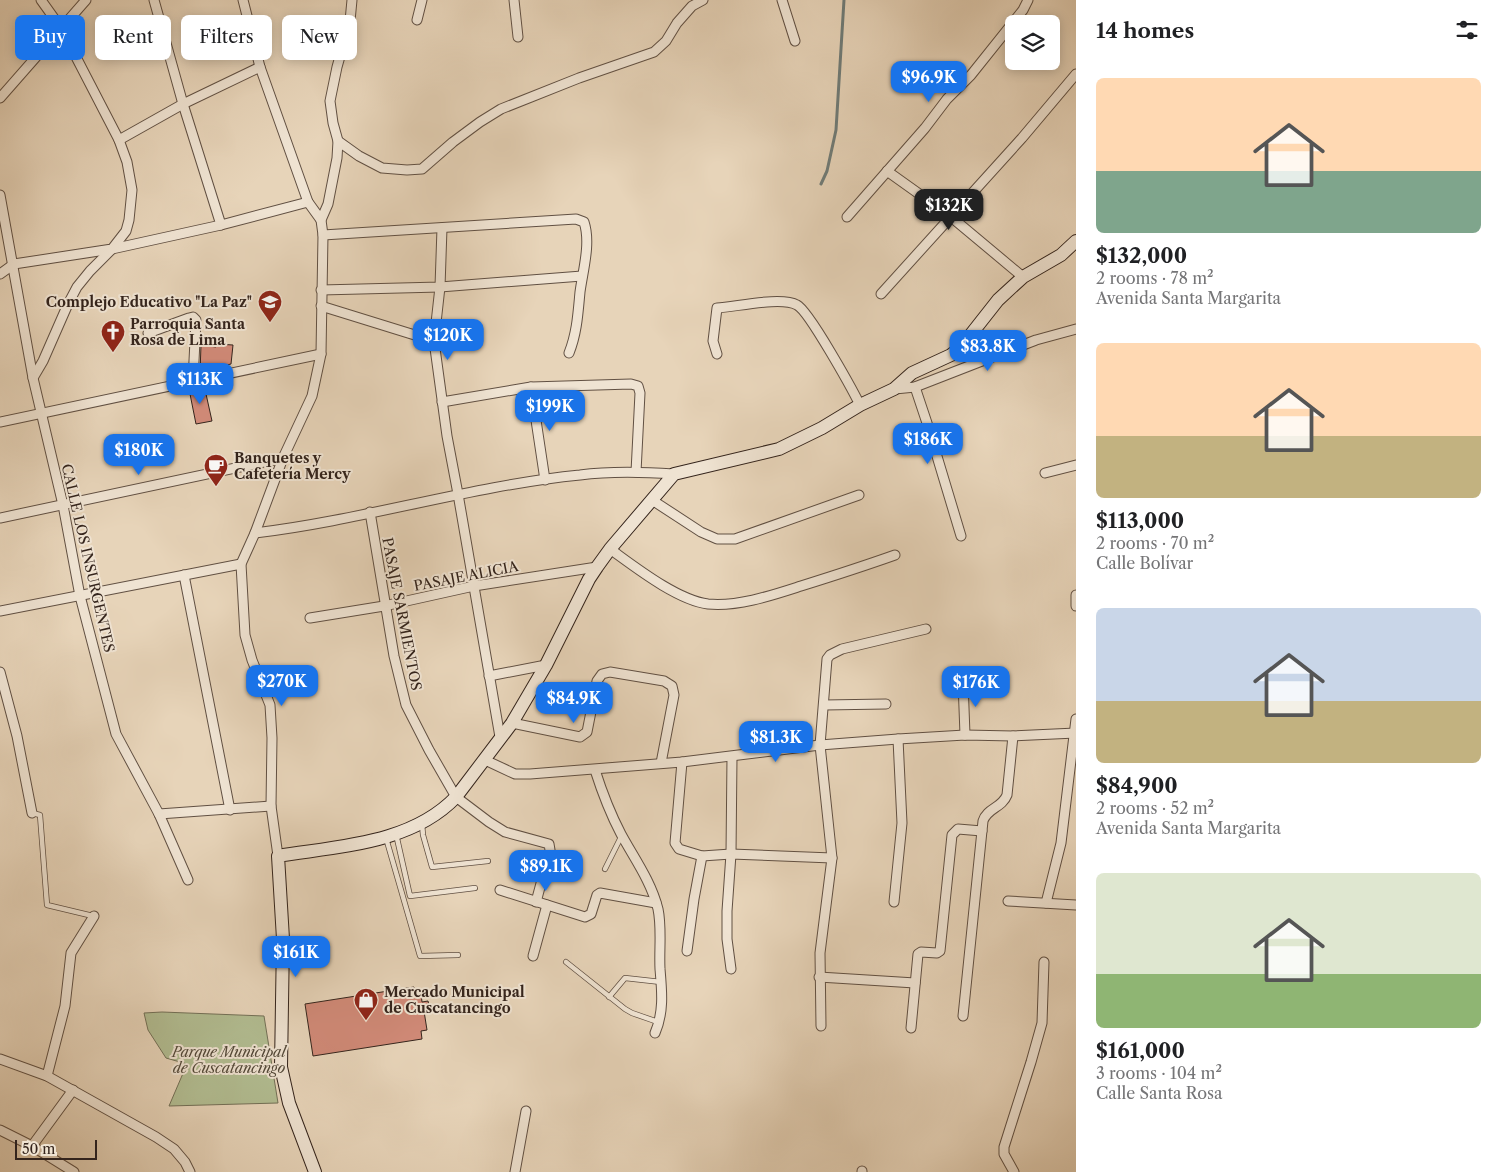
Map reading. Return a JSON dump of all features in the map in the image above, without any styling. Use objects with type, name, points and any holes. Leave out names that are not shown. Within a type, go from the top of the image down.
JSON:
[{"type":"street","points":[[42,0],[52,15]]},
{"type":"street","points":[[73,15],[86,0]]},
{"type":"street","points":[[154,0],[183,104],[221,225]]},
{"type":"street","points":[[243,0],[260,67],[308,202],[322,220]]},
{"type":"street","points":[[315,1172],[289,1103],[281,1067],[283,939],[278,856],[271,806],[272,738],[270,705],[252,660],[245,635],[241,564],[255,533],[283,458],[312,396],[321,354],[322,220],[328,204],[337,158],[338,141],[330,101],[350,20],[352,0]]},
{"type":"street","points":[[417,20],[422,0]]},
{"type":"street","points":[[514,0],[518,37]]},
{"type":"street","points":[[338,141],[359,156],[382,168],[422,170],[460,137],[501,109],[579,78],[654,52],[666,41],[677,23],[692,6],[703,0]]},
{"type":"street","points":[[782,0],[795,41]]},
{"type":"street","points":[[847,217],[925,128],[946,98],[971,74],[1023,10],[1028,0]]},
{"type":"street","points":[[0,98],[33,60]]},
{"type":"street","points":[[33,378],[43,361],[77,288],[90,271],[112,249],[126,231],[130,220],[132,190],[127,162],[119,140],[78,60]]},
{"type":"street","points":[[119,140],[183,104],[260,67]]},
{"type":"street","points":[[881,294],[1022,138],[1076,74]]},
{"type":"street","points":[[887,171],[950,216],[1023,277]]},
{"type":"street","name":"CALLE LOS INSURGENTES","points":[[0,195],[14,264],[33,378],[63,505],[80,596],[116,734],[159,814],[188,880]]},
{"type":"street","points":[[0,274],[14,264],[112,249],[221,225],[308,202]]},
{"type":"street","points":[[323,235],[576,218],[584,222],[586,229],[577,327],[569,353]]},
{"type":"street","points":[[442,228],[440,287],[434,341],[446,436],[458,494],[500,737]]},
{"type":"street","points":[[255,533],[290,529],[458,494],[580,475],[636,472],[674,474],[779,449],[822,428],[860,405],[894,389],[912,373],[951,355],[961,347],[998,300],[1023,277],[1061,255],[1076,241]]},
{"type":"street","points":[[321,290],[440,287],[582,276]]},
{"type":"street","points":[[717,354],[713,341],[717,308],[760,302],[788,302],[798,305],[810,319],[860,405]]},
{"type":"street","points":[[321,306],[434,341]]},
{"type":"street","points":[[148,333],[189,318],[196,320],[193,381]]},
{"type":"street","points":[[894,389],[914,387],[1036,340],[1076,329]]},
{"type":"street","points":[[0,422],[321,354]]},
{"type":"street","points":[[442,402],[531,387],[631,384],[638,386],[640,393],[636,472]]},
{"type":"street","points":[[531,387],[545,480]]},
{"type":"street","points":[[914,387],[927,423],[961,536]]},
{"type":"street","points":[[0,518],[283,458]]},
{"type":"street","points":[[1045,473],[1076,465]]},
{"type":"street","points":[[278,856],[391,836],[422,823],[447,807],[512,723],[546,665],[589,579],[597,567],[610,548],[674,474]]},
{"type":"street","points":[[652,500],[702,532],[717,539],[735,539],[859,495]]},
{"type":"street","name":"PASAJE SARMIENTOS","points":[[370,512],[384,606],[406,705],[456,797]]},
{"type":"street","points":[[610,548],[658,582],[688,598],[708,604],[743,602],[856,569],[895,555]]},
{"type":"street","points":[[0,611],[241,564]]},
{"type":"street","name":"PASAJE ALICIA","points":[[310,618],[384,606],[474,586],[597,567]]},
{"type":"street","points":[[184,575],[230,810]]},
{"type":"street","points":[[1076,594],[1076,606]]},
{"type":"street","points":[[821,1026],[820,953],[832,858],[820,745],[826,665],[830,655],[867,642],[926,629]]},
{"type":"street","points":[[489,676],[546,665]]},
{"type":"street","points":[[0,672],[19,747],[32,813]]},
{"type":"street","points":[[512,723],[580,736],[587,732],[597,681],[602,674],[610,672],[664,681],[672,686],[674,695],[661,763]]},
{"type":"street","points":[[963,681],[965,735]]},
{"type":"street","points":[[824,705],[886,704]]},
{"type":"street","points":[[1046,903],[1061,843],[1076,719]]},
{"type":"street","points":[[485,760],[515,774],[596,770],[732,757],[820,745],[898,739],[965,735],[1013,736],[1075,733]]},
{"type":"street","points":[[963,1016],[982,831],[985,815],[1004,801],[1007,795],[1013,736]]},
{"type":"street","points":[[894,902],[902,823],[898,739]]},
{"type":"street","points":[[731,969],[727,939],[727,911],[731,854],[732,757]]},
{"type":"street","points":[[682,762],[675,843],[679,849],[702,856],[731,854],[832,858]]},
{"type":"street","points":[[596,770],[608,808],[622,836],[640,864],[656,904],[660,923],[663,1004],[660,1022],[655,1033]]},
{"type":"street","points":[[456,797],[505,832],[549,844],[550,850],[536,902]]},
{"type":"street","points":[[159,814],[271,806]]},
{"type":"street","points":[[911,1028],[918,954],[921,952],[937,953],[940,951],[952,835],[958,829],[982,831]]},
{"type":"street","points":[[688,952],[694,899],[702,856]]},
{"type":"street","points":[[500,890],[587,917],[592,914],[600,893],[656,904]]},
{"type":"street","points":[[1008,901],[1076,905]]},
{"type":"street","points":[[533,956],[547,905]]},
{"type":"street","points":[[47,1076],[65,1006],[71,952],[94,916]]},
{"type":"street","points":[[1014,1172],[1004,1154],[1004,1147],[1042,1023],[1044,962]]},
{"type":"street","points":[[820,977],[915,983]]},
{"type":"street","points":[[0,1059],[47,1076],[168,1144],[180,1154],[190,1172]]},
{"type":"street","points":[[32,1146],[73,1090]]},
{"type":"street","points":[[515,1172],[526,1111]]},
{"type":"street","points":[[0,1130],[32,1146],[74,1172]]},
{"type":"lane","points":[[32,813],[40,815],[47,905],[94,916]]},
{"type":"lane","points":[[422,823],[423,835],[432,867],[488,861]]},
{"type":"lane","points":[[391,836],[410,896],[474,888]]},
{"type":"lane","points":[[391,836],[420,956],[458,955]]},
{"type":"lane","points":[[605,869],[622,836]]},
{"type":"lane","points":[[566,962],[632,1013],[660,1022]]},
{"type":"lane","points":[[609,997],[625,978],[661,982]]},
{"type":"green space","name":"Parque Municipal de Cuscatancingo","points":[[144,1013],[264,1016],[278,1103],[169,1106],[187,1064],[166,1058],[148,1030]]},
{"type":"building","points":[[217,344],[233,345],[231,364],[201,371],[202,373],[200,373],[201,345],[216,347]]},
{"type":"building","points":[[204,385],[212,421],[196,424],[189,389]]},
{"type":"building","name":"Mercado Municipal de Cuscatancingo","points":[[414,987],[415,995],[421,994],[422,1002],[428,1001],[430,1010],[424,1011],[427,1030],[421,1031],[422,1039],[313,1056],[305,1004]]},
{"type":"waterway","points":[[821,184],[827,171],[836,130],[844,0]]},
{"type":"place","name":"Complejo Educativo \"La Paz\"","points":[[270,323]]},
{"type":"place","name":"Parroquia Santa Rosa de Lima","points":[[113,353]]},
{"type":"place","name":"Banquetes y Cafetería Mercy","points":[[216,487]]},
{"type":"place","name":"Mercado Municipal de Cuscatancingo","points":[[366,1021]]}]
